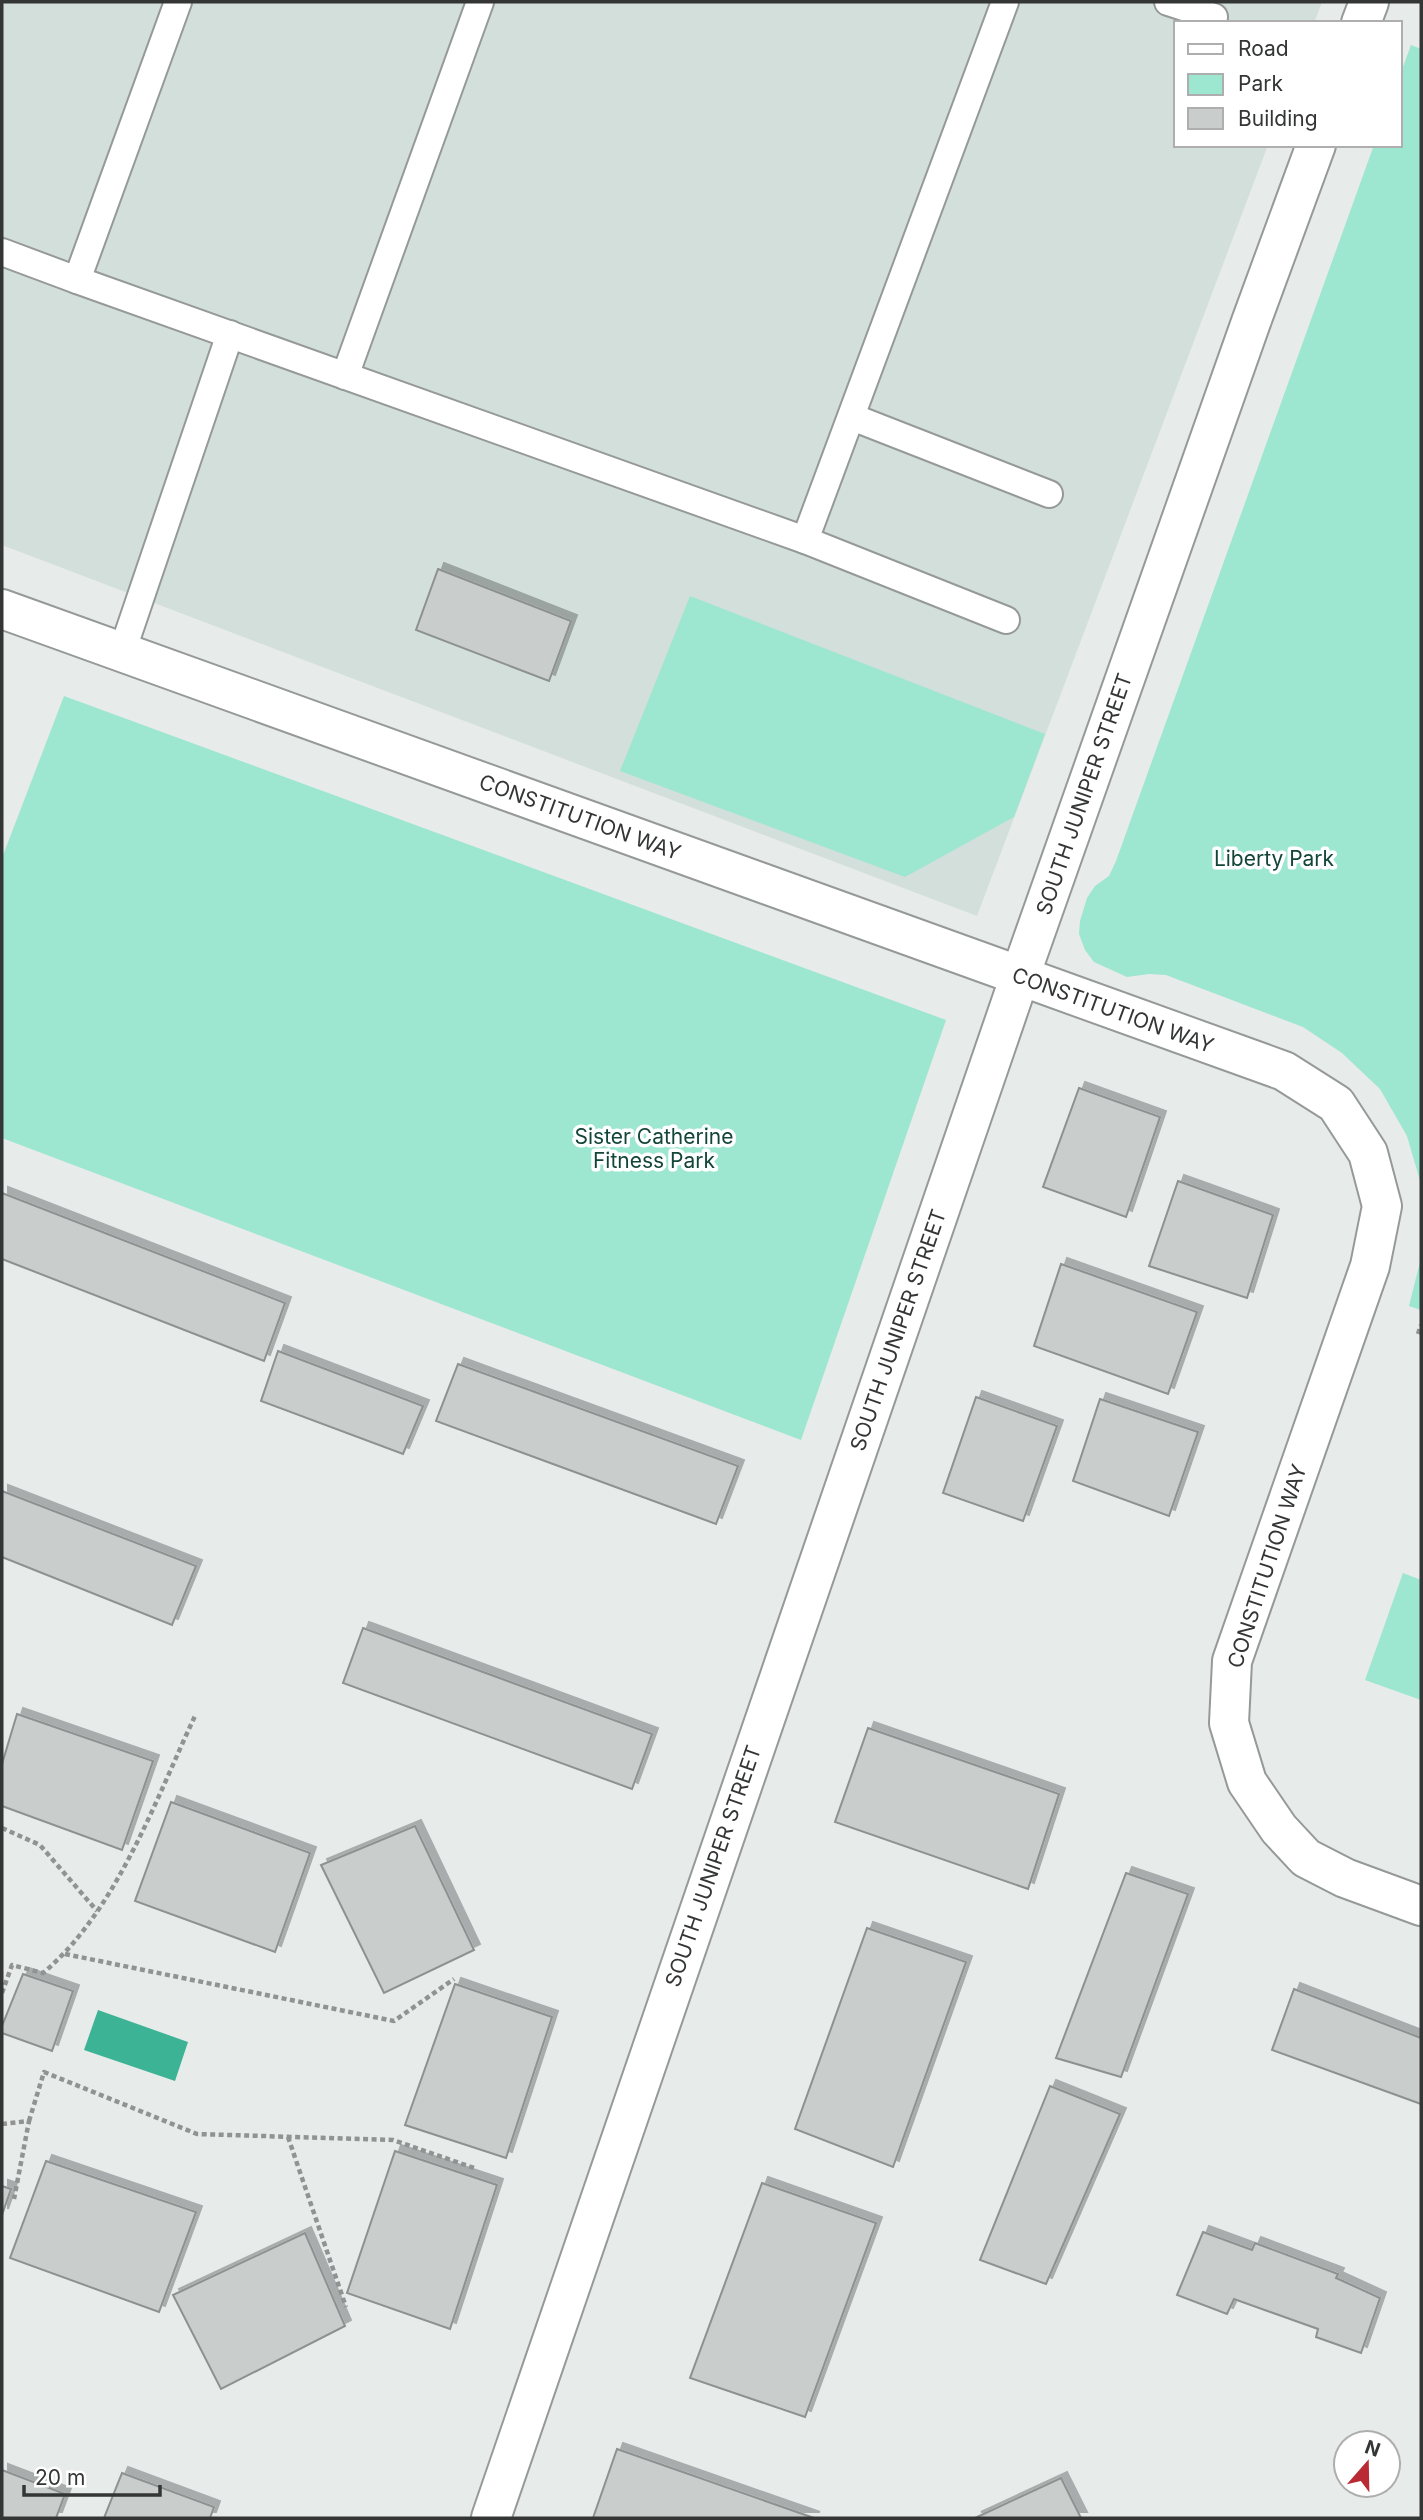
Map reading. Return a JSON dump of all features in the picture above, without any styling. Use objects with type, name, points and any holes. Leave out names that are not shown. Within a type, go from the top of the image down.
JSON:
[{"type":"street","points":[[1362,21],[1369,2]]},
{"type":"street","name":"SOUTH JUNIPER STREET","points":[[491,2518],[1020,976],[1315,147]]},
{"type":"street","name":"CONSTITUTION WAY","points":[[2,609],[1284,1071],[1336,1104],[1368,1153],[1382,1206],[1370,1266],[1232,1661],[1229,1723],[1247,1782],[1279,1829],[1306,1858],[1345,1878],[1421,1906]]},
{"type":"lane","points":[[77,279],[178,2]]},
{"type":"lane","points":[[345,376],[480,2]]},
{"type":"lane","points":[[805,540],[1005,2]]},
{"type":"lane","points":[[1168,2],[1214,17]]},
{"type":"lane","points":[[2,252],[805,540],[1006,620]]},
{"type":"lane","points":[[122,652],[230,334]]},
{"type":"lane","points":[[852,417],[1049,494]]},
{"type":"path","points":[[1418,1334],[1421,1325]]},
{"type":"path","points":[[2,1993],[12,1965],[43,1973],[65,1954],[113,1889],[195,1716]]},
{"type":"path","points":[[2,1828],[40,1845],[97,1911]]},
{"type":"path","points":[[65,1954],[394,2021],[454,1979]]},
{"type":"path","points":[[14,2199],[29,2121],[44,2072],[197,2134],[393,2140],[474,2168]]},
{"type":"path","points":[[2,2124],[29,2121]]},
{"type":"path","points":[[288,2137],[346,2307]]},
{"type":"shaded area","points":[[2,2],[1322,2],[1315,21],[1174,21],[1174,147],[1267,147],[977,916],[2,545]]},
{"type":"shaded area","points":[[98,2010],[188,2042],[175,2081],[84,2050]]},
{"type":"green space","name":"Liberty Park","points":[[1411,45],[1421,49],[1421,1184],[1407,1136],[1380,1089],[1342,1053],[1303,1027],[1166,975],[1127,977],[1094,962],[1085,950],[1079,934],[1087,898],[1095,886],[1109,876],[1116,861],[1373,147],[1402,147],[1402,70]]},
{"type":"green space","points":[[690,596],[1045,734],[1014,817],[905,877],[620,771]]},
{"type":"green space","name":"Sister Catherine Fitness Park","points":[[64,696],[946,1020],[801,1440],[2,1138],[2,858]]},
{"type":"green space","points":[[1421,1258],[1421,1310],[1409,1306]]},
{"type":"green space","points":[[1403,1573],[1421,1580],[1421,1700],[1365,1680]]},
{"type":"building","points":[[438,569],[571,621],[549,681],[416,630]]},
{"type":"building","points":[[1079,1088],[1160,1117],[1126,1217],[1043,1187]]},
{"type":"building","points":[[1178,1181],[1273,1215],[1247,1298],[1149,1266]]},
{"type":"building","points":[[2,1193],[285,1303],[264,1361],[2,1259]]},
{"type":"building","points":[[1061,1264],[1197,1312],[1168,1394],[1034,1346]]},
{"type":"building","points":[[278,1351],[423,1406],[403,1454],[261,1401]]},
{"type":"building","points":[[458,1364],[738,1466],[716,1524],[436,1421]]},
{"type":"building","points":[[976,1397],[1057,1426],[1023,1521],[943,1493]]},
{"type":"building","points":[[1100,1399],[1198,1432],[1169,1516],[1073,1481]]},
{"type":"building","points":[[2,1491],[196,1566],[172,1625],[2,1557]]},
{"type":"building","points":[[363,1628],[652,1734],[632,1789],[343,1683]]},
{"type":"building","points":[[17,1714],[153,1761],[122,1850],[2,1806],[2,1764]]},
{"type":"building","points":[[868,1728],[1059,1794],[1028,1889],[835,1822]]},
{"type":"building","points":[[171,1802],[310,1853],[275,1952],[135,1901]]},
{"type":"building","points":[[415,1826],[474,1950],[384,1993],[321,1865]]},
{"type":"building","points":[[1126,1873],[1188,1894],[1121,2077],[1056,2058]]},
{"type":"building","points":[[867,1928],[966,1962],[893,2167],[795,2129]]},
{"type":"building","points":[[23,1974],[73,1991],[52,2051],[2,2033],[2,2026]]},
{"type":"building","points":[[455,1984],[552,2017],[506,2158],[405,2125]]},
{"type":"building","points":[[1294,1989],[1421,2038],[1421,2104],[1272,2050]]},
{"type":"building","points":[[1050,2086],[1120,2114],[1046,2284],[980,2260]]},
{"type":"building","points":[[395,2151],[497,2185],[450,2329],[347,2293]]},
{"type":"building","points":[[46,2161],[196,2212],[159,2312],[10,2258]]},
{"type":"building","points":[[762,2183],[876,2223],[805,2417],[690,2378]]},
{"type":"building","points":[[2,2186],[11,2189],[2,2215]]},
{"type":"building","points":[[1203,2232],[1252,2250],[1255,2243],[1338,2274],[1336,2278],[1380,2298],[1361,2353],[1316,2337],[1318,2329],[1234,2299],[1227,2314],[1177,2295]]},
{"type":"building","points":[[305,2233],[345,2326],[221,2389],[173,2295]]},
{"type":"building","points":[[617,2449],[814,2518],[593,2518]]},
{"type":"building","points":[[2,2470],[65,2494],[56,2518],[2,2518]]},
{"type":"building","points":[[122,2473],[214,2507],[210,2518],[104,2518]]},
{"type":"building","points":[[1061,2478],[1081,2518],[975,2518]]}]
